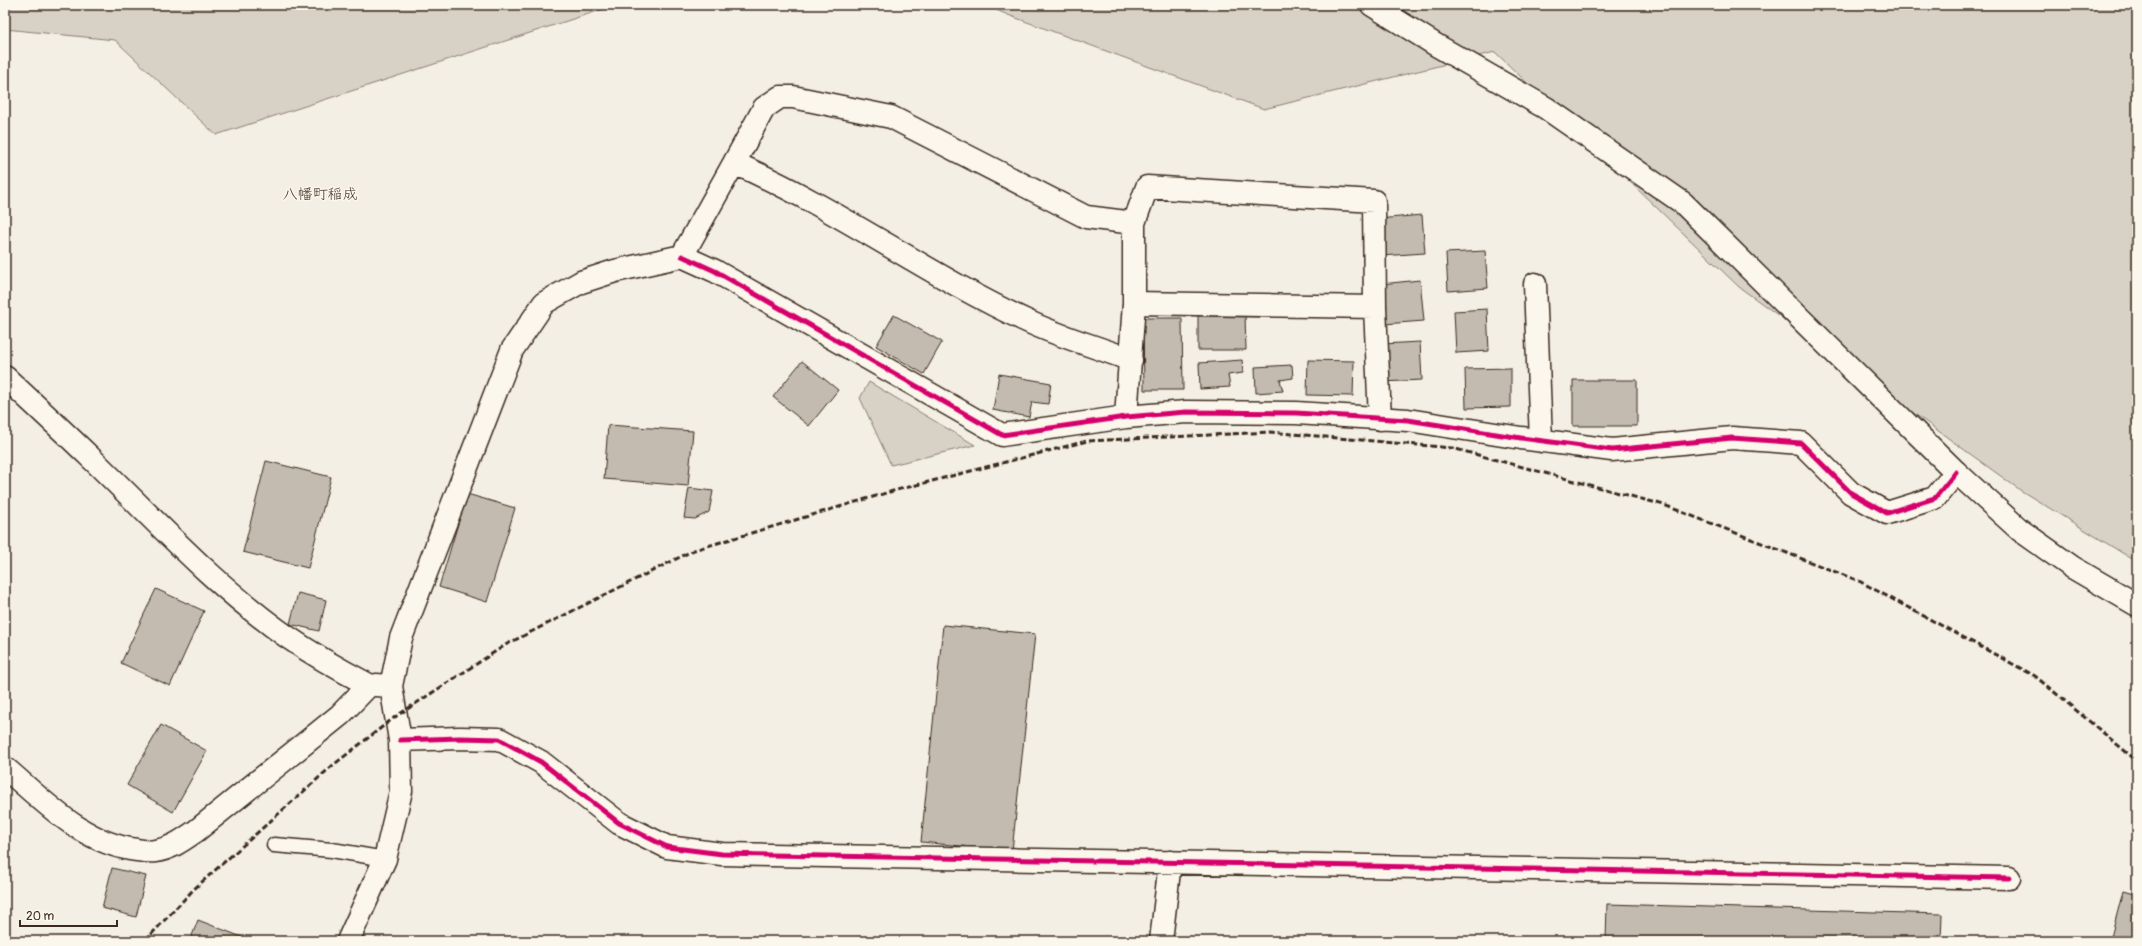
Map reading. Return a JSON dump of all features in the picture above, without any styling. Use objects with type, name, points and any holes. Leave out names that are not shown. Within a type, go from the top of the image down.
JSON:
[{"type":"street","points":[[1372,5],[1436,45],[1546,108],[1682,203],[1956,472],[2020,530],[2072,567],[2137,605]]},
{"type":"street","points":[[682,256],[764,108],[780,97],[793,97],[891,116],[1086,217],[1134,223]]},
{"type":"street","points":[[734,163],[770,178],[950,281],[1030,322],[1131,360]]},
{"type":"street","points":[[1126,417],[1134,303],[1134,223],[1147,187],[1374,201],[1375,307],[1380,419]]},
{"type":"street","points":[[348,941],[362,906],[385,859],[401,791],[400,740],[391,686],[401,638],[512,350],[544,303],[581,282],[615,271],[682,256],[715,271],[1002,435],[1126,417],[1186,412],[1296,413],[1408,420],[1541,441],[1612,450],[1732,438],[1801,443],[1851,493],[1887,513],[1935,498],[1956,472]]},
{"type":"street","points":[[1535,284],[1541,441]]},
{"type":"street","points":[[1134,303],[1375,307]]},
{"type":"street","points":[[5,377],[91,458],[183,549],[240,600],[297,643],[327,663],[369,685],[391,686]]},
{"type":"street","points":[[5,768],[59,814],[92,838],[122,848],[154,852],[175,846],[196,831],[340,715],[369,685]]},
{"type":"street","points":[[400,740],[460,738],[499,739],[541,762],[619,823],[667,847],[722,854],[2008,878]]},
{"type":"street","points":[[1161,941],[1170,862]]},
{"type":"lane","points":[[274,845],[332,850],[385,859]]},
{"type":"shaded area","points":[[5,5],[616,5],[216,135],[115,40],[5,29]]},
{"type":"shaded area","points":[[985,5],[2137,5],[2137,562],[2020,490],[1739,287],[1495,52],[1264,109],[1008,15]]},
{"type":"shaded area","points":[[869,382],[975,445],[891,465],[860,398]]},
{"type":"building","points":[[1422,215],[1425,253],[1381,256],[1378,219]]},
{"type":"building","points":[[1485,251],[1488,288],[1448,291],[1446,253]]},
{"type":"building","points":[[1420,280],[1424,321],[1384,324],[1381,284]]},
{"type":"building","points":[[1487,309],[1489,351],[1456,353],[1454,311]]},
{"type":"building","points":[[1245,314],[1246,350],[1198,350],[1198,315]]},
{"type":"building","points":[[894,315],[942,342],[924,374],[876,346]]},
{"type":"building","points":[[1143,318],[1182,318],[1183,390],[1144,390]]},
{"type":"building","points":[[1420,342],[1422,380],[1383,382],[1382,344]]},
{"type":"building","points":[[1242,360],[1243,373],[1228,375],[1230,387],[1200,389],[1199,363]]},
{"type":"building","points":[[1308,360],[1354,361],[1353,396],[1307,395]]},
{"type":"building","points":[[802,361],[838,390],[809,426],[773,397]]},
{"type":"building","points":[[1292,365],[1293,378],[1280,380],[1283,391],[1256,393],[1255,367]]},
{"type":"building","points":[[1511,368],[1511,407],[1466,408],[1465,369]]},
{"type":"building","points":[[999,374],[1051,383],[1048,404],[1032,402],[1029,417],[993,410]]},
{"type":"building","points":[[1573,380],[1637,380],[1637,426],[1573,426]]},
{"type":"building","points":[[608,425],[693,431],[688,486],[604,479]]},
{"type":"building","points":[[266,461],[331,477],[308,568],[243,552]]},
{"type":"building","points":[[689,488],[713,491],[709,512],[695,519],[684,518]]},
{"type":"building","points":[[467,494],[515,508],[487,602],[439,587]]},
{"type":"building","points":[[156,589],[204,611],[170,686],[121,663]]},
{"type":"building","points":[[298,593],[326,600],[319,631],[290,624]]},
{"type":"building","points":[[943,625],[1035,634],[1012,851],[921,842]]},
{"type":"building","points":[[161,725],[207,751],[173,812],[127,785]]},
{"type":"building","points":[[112,868],[146,876],[136,917],[102,908]]},
{"type":"building","points":[[2123,891],[2137,895],[2137,941],[2110,941]]},
{"type":"building","points":[[1607,904],[1942,914],[1941,941],[1606,941]]},
{"type":"building","points":[[198,920],[252,941],[190,941]]},
{"type":"railway","points":[[145,941],[193,890],[332,766],[395,717],[507,644],[694,550],[893,491],[1087,441],[1270,432],[1452,448],[1664,505],[1859,581],[2035,676],[2137,761]]},
{"type":"cycle path","points":[[682,256],[715,271],[1002,435],[1126,417],[1186,412],[1296,413],[1408,420],[1521,438],[1612,450],[1732,438],[1801,443],[1851,493],[1887,513],[1935,498],[1956,472]]},
{"type":"cycle path","points":[[400,740],[460,738],[499,739],[541,762],[619,823],[667,847],[722,854],[2009,878]]},
{"type":"district","name":"八幡町稲成","points":[[320,194]]}]
